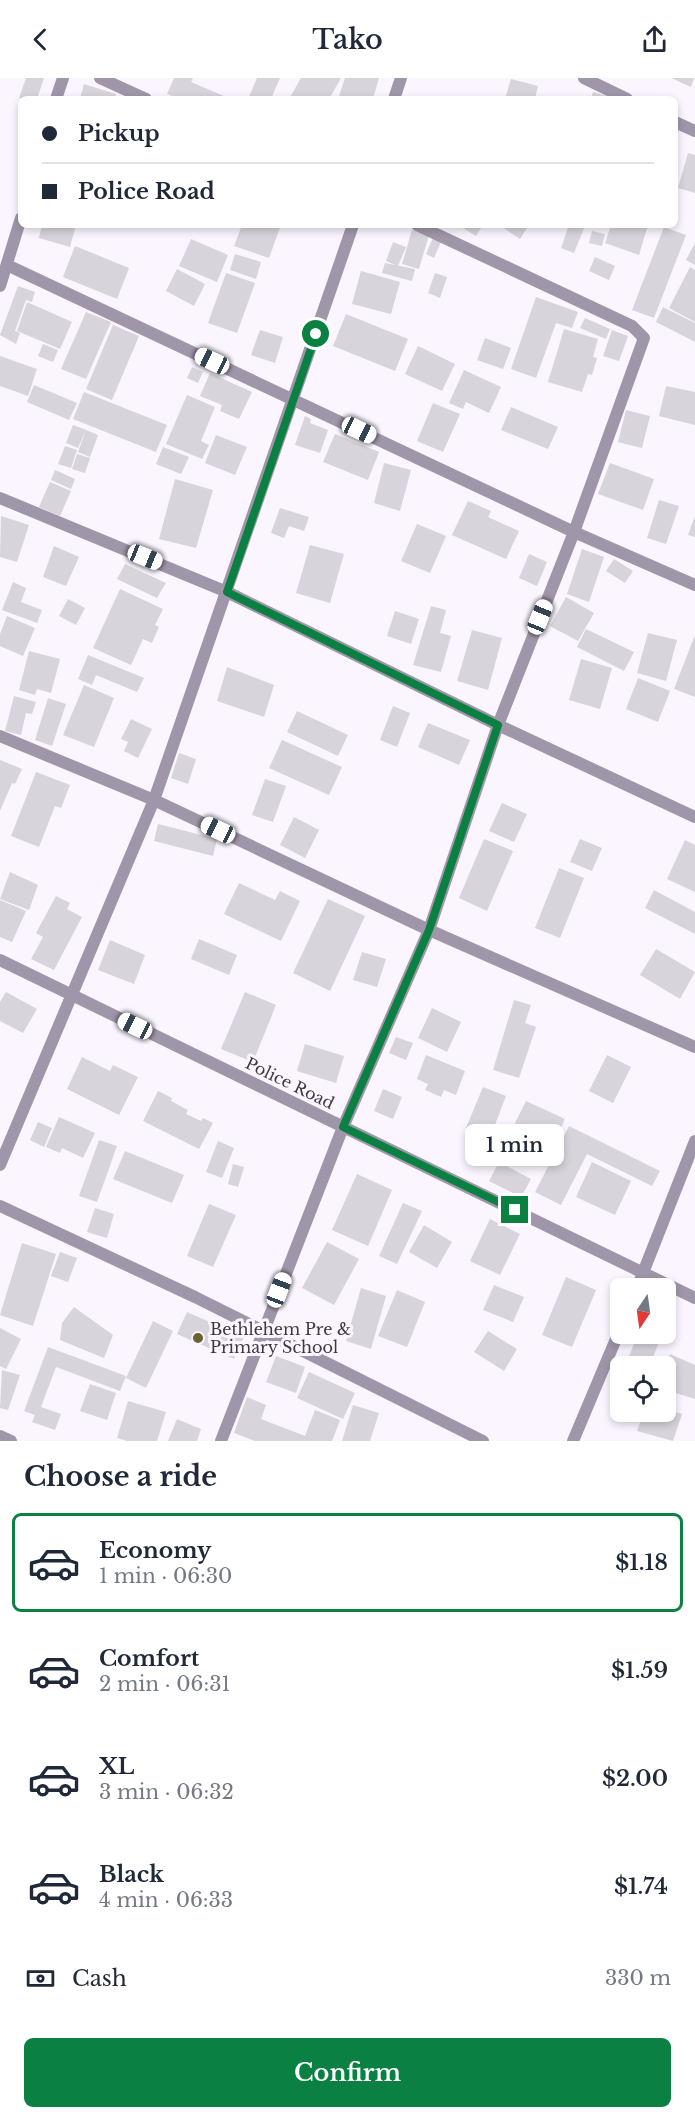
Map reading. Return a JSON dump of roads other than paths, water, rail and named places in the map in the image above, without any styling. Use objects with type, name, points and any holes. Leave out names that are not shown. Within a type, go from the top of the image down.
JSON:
[{"type":"street","points":[[57,96],[63,78]]},
{"type":"street","points":[[100,78],[139,96]]},
{"type":"street","points":[[395,96],[401,78]]},
{"type":"street","points":[[584,78],[621,96]]},
{"type":"street","points":[[678,124],[695,132]]},
{"type":"street","points":[[0,286],[18,228]]},
{"type":"street","points":[[0,1165],[154,800],[352,228]]},
{"type":"street","points":[[221,1441],[343,1127],[429,930],[498,725],[574,532],[644,338],[632,326],[423,228]]},
{"type":"street","points":[[7,265],[574,532],[695,585]]},
{"type":"street","points":[[0,498],[227,592],[498,725],[695,817]]},
{"type":"street","points":[[0,736],[154,800],[429,930],[695,1047]]},
{"type":"street","name":"Police Road","points":[[0,960],[695,1298]]},
{"type":"street","points":[[642,1278],[695,1141]]},
{"type":"street","points":[[0,1206],[263,1331],[483,1441]]},
{"type":"street","points":[[573,1441],[614,1344]]},
{"type":"street","points":[[0,1436],[11,1441]]},
{"type":"place","name":"Bethlehem Pre & Primary School","points":[[198,1338]]}]
